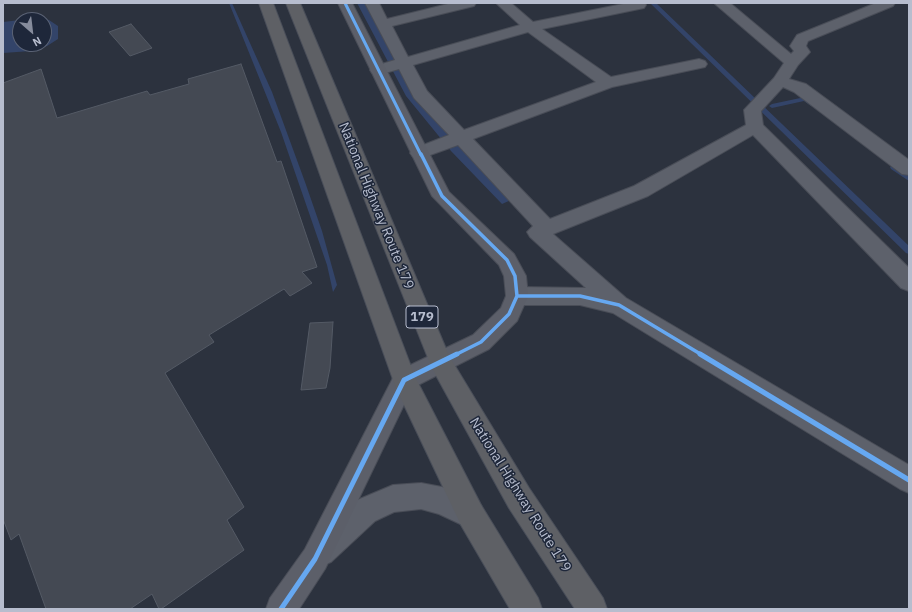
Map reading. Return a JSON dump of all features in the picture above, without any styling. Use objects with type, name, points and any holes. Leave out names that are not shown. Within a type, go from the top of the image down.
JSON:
[{"type":"highway","name":"179","points":[[266,3],[404,380],[472,515],[526,609]]},
{"type":"highway","name":"National Highway Route 179","points":[[293,3],[440,361],[519,498],[592,609]]},
{"type":"street","points":[[281,609],[314,559],[404,380],[481,342],[509,314],[517,296],[515,276],[507,260],[442,196],[419,153],[345,3]]},
{"type":"street","points":[[372,3],[420,94],[463,137],[547,228]]},
{"type":"street","points":[[383,24],[469,3]]},
{"type":"street","points":[[503,3],[530,27],[608,83]]},
{"type":"street","points":[[721,3],[792,62]]},
{"type":"street","points":[[888,3],[802,38],[798,46],[802,52],[792,62],[780,81],[752,110],[755,127],[909,282]]},
{"type":"street","points":[[378,70],[530,27],[639,5]]},
{"type":"street","points":[[419,153],[608,83],[699,64]]},
{"type":"street","points":[[780,81],[800,88],[909,169]]},
{"type":"street","points":[[755,127],[641,191],[537,232],[619,305],[909,480]]},
{"type":"street","points":[[517,296],[580,296],[619,305]]},
{"type":"street","points":[[314,559],[365,511],[393,499],[421,496],[442,501],[472,515]]},
{"type":"water","points":[[229,3],[232,3],[272,92],[305,182],[322,231],[337,285],[333,292],[327,265],[281,132]]},
{"type":"water","points":[[357,3],[365,3],[395,61],[511,200],[502,204],[451,151],[406,96]]},
{"type":"water","points":[[12,21],[12,52],[17,52],[3,53],[3,22]]},
{"type":"water","points":[[52,22],[58,26],[58,39],[52,43]]},
{"type":"building","points":[[131,24],[152,48],[130,56],[109,32]]},
{"type":"building","points":[[241,64],[277,162],[281,161],[317,267],[302,272],[312,283],[290,296],[284,289],[209,335],[214,342],[165,373],[244,507],[227,520],[244,550],[161,609],[159,609],[152,594],[130,609],[46,609],[19,534],[11,540],[3,519],[3,83],[41,69],[57,118],[147,91],[150,95],[189,84],[188,79]]},
{"type":"building","points":[[333,322],[330,368],[326,388],[301,390],[310,323]]},
{"type":"waterway","points":[[653,3],[909,251]]},
{"type":"waterway","points":[[772,106],[805,99],[813,104]]},
{"type":"waterway","points":[[894,167],[909,178]]},
{"type":"cycle path","points":[[281,609],[315,559],[404,380],[481,342],[509,314],[517,296],[515,276],[507,260],[442,196],[345,3]]},
{"type":"cycle path","points":[[517,296],[580,296],[619,305],[909,480]]}]
